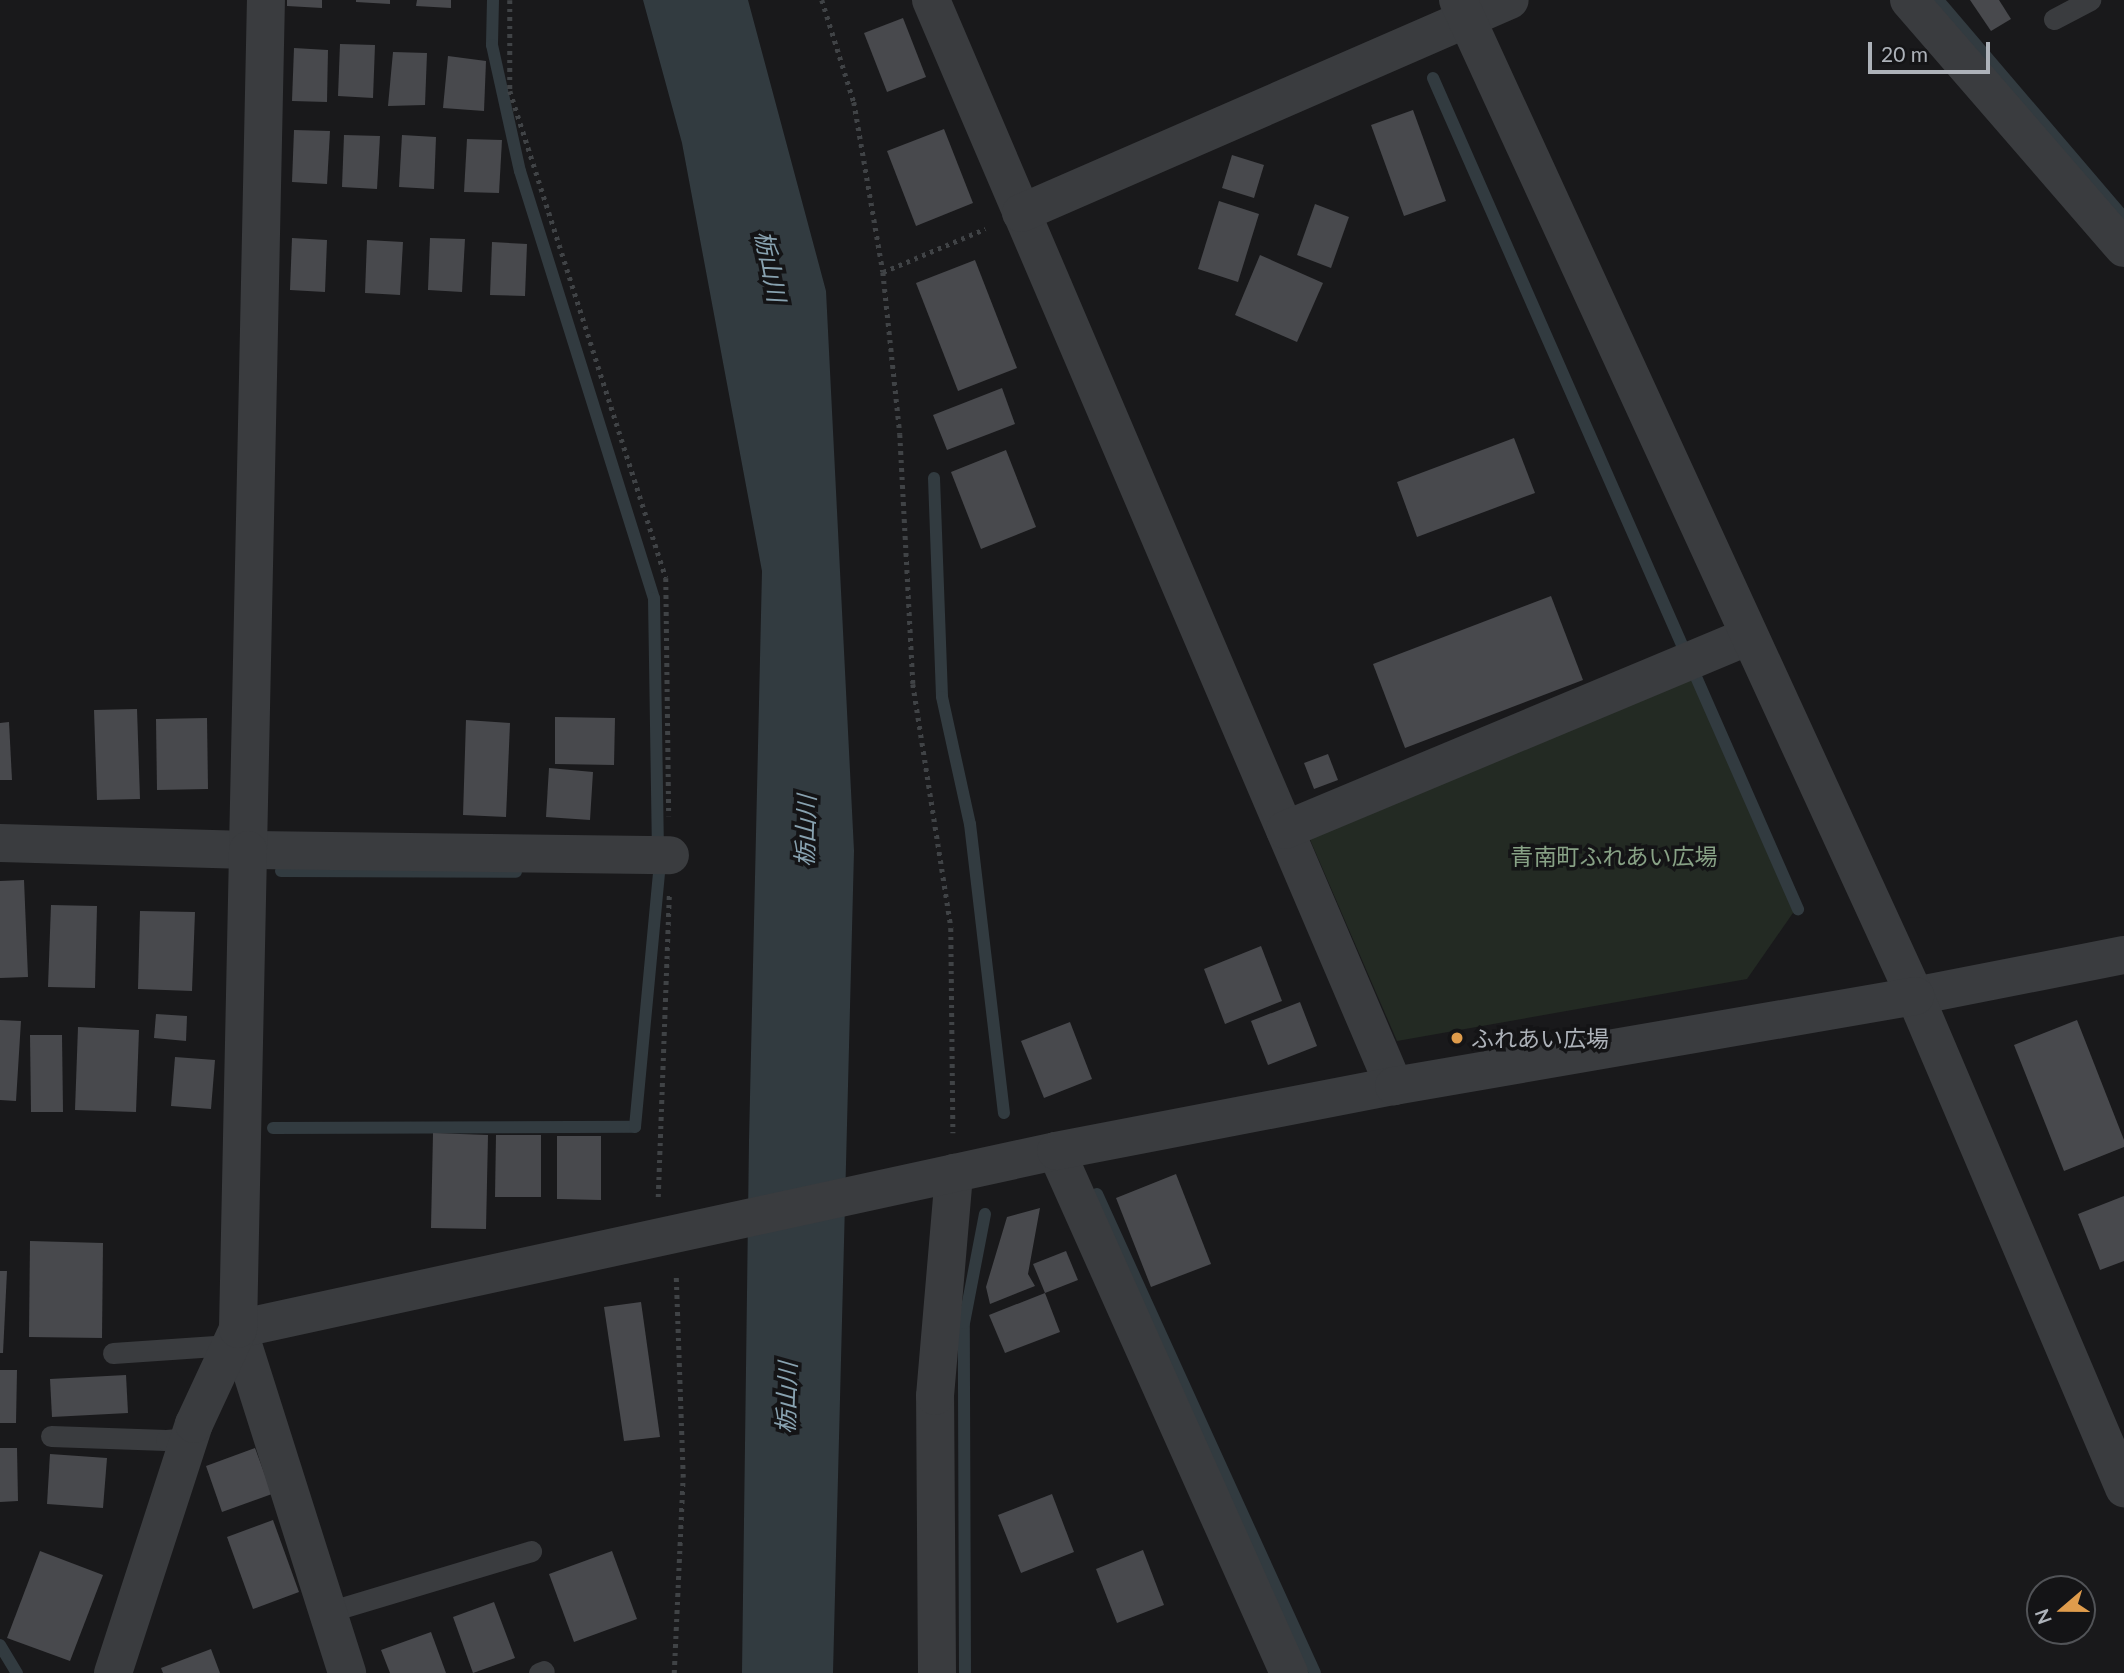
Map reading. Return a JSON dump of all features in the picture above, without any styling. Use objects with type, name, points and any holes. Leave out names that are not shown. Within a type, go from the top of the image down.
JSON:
[{"type":"street","points":[[265,0],[248,850],[234,1337],[347,1673]]},
{"type":"street","points":[[931,0],[1394,1086]]},
{"type":"street","points":[[1021,213],[1462,9],[1510,0]]},
{"type":"street","points":[[1909,0],[2124,248]]},
{"type":"street","points":[[1462,9],[1915,996],[2124,1488]]},
{"type":"street","points":[[1284,831],[1749,636]]},
{"type":"street","points":[[0,844],[670,855]]},
{"type":"street","points":[[234,1337],[942,1166],[1056,1151],[1394,1086],[1915,996],[2124,955]]},
{"type":"street","points":[[1056,1151],[1289,1673]]},
{"type":"street","points":[[937,1673],[935,1396],[942,1166]]},
{"type":"street","points":[[113,1673],[190,1438],[234,1337]]},
{"type":"lane","points":[[2054,19],[2090,0]]},
{"type":"lane","points":[[113,1353],[234,1337]]},
{"type":"lane","points":[[51,1436],[166,1440],[190,1438]]},
{"type":"lane","points":[[328,1612],[531,1550]]},
{"type":"path","points":[[510,0],[510,91],[666,578],[670,855],[665,1058],[683,1477],[674,1673]]},
{"type":"path","points":[[822,0],[854,102],[883,272],[900,434],[913,684],[951,928],[942,1166]]},
{"type":"path","points":[[883,272],[1021,213]]},
{"type":"green space","name":"青南町ふれあい広場","points":[[1692,669],[1795,910],[1747,979],[1397,1041],[1305,828]]},
{"type":"water","name":"栃山川","points":[[643,0],[748,0],[826,291],[854,851],[833,1673],[742,1673],[749,1141],[762,571],[682,143]]},
{"type":"building","points":[[287,0],[322,0],[322,8],[287,6]]},
{"type":"building","points":[[390,0],[390,4],[356,2]]},
{"type":"building","points":[[417,0],[451,0],[451,8],[416,6]]},
{"type":"building","points":[[1970,0],[1999,0],[2011,19],[1991,31]]},
{"type":"building","points":[[903,18],[926,77],[887,92],[864,33]]},
{"type":"building","points":[[340,44],[375,45],[373,98],[338,96]]},
{"type":"building","points":[[294,48],[328,50],[327,102],[292,101]]},
{"type":"building","points":[[393,52],[427,53],[425,105],[388,106]]},
{"type":"building","points":[[448,56],[486,61],[484,111],[443,108]]},
{"type":"building","points":[[1413,110],[1446,201],[1404,216],[1371,125]]},
{"type":"building","points":[[944,129],[973,203],[916,226],[887,151]]},
{"type":"building","points":[[294,130],[330,131],[327,184],[292,182]]},
{"type":"building","points":[[344,135],[380,136],[377,189],[342,187]]},
{"type":"building","points":[[402,135],[436,137],[434,189],[399,187]]},
{"type":"building","points":[[467,139],[502,140],[499,193],[464,192]]},
{"type":"building","points":[[1232,155],[1264,165],[1254,198],[1222,188]]},
{"type":"building","points":[[1219,201],[1259,214],[1238,282],[1198,269]]},
{"type":"building","points":[[1315,204],[1349,217],[1331,268],[1297,255]]},
{"type":"building","points":[[292,238],[327,240],[325,292],[290,290]]},
{"type":"building","points":[[430,238],[465,239],[462,292],[428,290]]},
{"type":"building","points":[[367,240],[403,242],[400,295],[365,293]]},
{"type":"building","points":[[492,242],[527,244],[525,296],[490,295]]},
{"type":"building","points":[[1260,255],[1323,283],[1297,342],[1235,315]]},
{"type":"building","points":[[975,260],[1017,368],[958,391],[916,283]]},
{"type":"building","points":[[1002,388],[1015,424],[947,450],[933,415]]},
{"type":"building","points":[[1514,438],[1535,493],[1417,537],[1397,482]]},
{"type":"building","points":[[1006,450],[1036,527],[981,549],[951,472]]},
{"type":"building","points":[[1551,596],[1583,680],[1405,748],[1373,664]]},
{"type":"building","points":[[137,709],[140,799],[97,800],[94,710]]},
{"type":"building","points":[[555,717],[615,718],[614,765],[555,764]]},
{"type":"building","points":[[207,718],[208,789],[157,790],[156,719]]},
{"type":"building","points":[[466,720],[510,723],[506,817],[463,815]]},
{"type":"building","points":[[9,722],[12,780],[0,780],[0,723]]},
{"type":"building","points":[[1328,754],[1338,780],[1314,789],[1304,763]]},
{"type":"building","points":[[549,768],[593,772],[590,820],[546,817]]},
{"type":"building","points":[[24,880],[28,977],[0,978],[0,881]]},
{"type":"building","points":[[51,905],[97,906],[95,988],[48,987]]},
{"type":"building","points":[[140,911],[195,912],[192,991],[138,989]]},
{"type":"building","points":[[1261,946],[1282,1001],[1225,1024],[1204,969]]},
{"type":"building","points":[[1300,1002],[1317,1046],[1268,1065],[1251,1021]]},
{"type":"building","points":[[156,1014],[187,1016],[186,1041],[154,1038]]},
{"type":"building","points":[[0,1020],[21,1021],[16,1101],[0,1100]]},
{"type":"building","points":[[2077,1020],[2124,1140],[2124,1147],[2064,1171],[2014,1045]]},
{"type":"building","points":[[1070,1022],[1092,1079],[1044,1098],[1021,1041]]},
{"type":"building","points":[[78,1027],[139,1030],[136,1112],[75,1110]]},
{"type":"building","points":[[30,1035],[62,1035],[63,1112],[31,1112]]},
{"type":"building","points":[[175,1057],[215,1060],[211,1109],[171,1106]]},
{"type":"building","points":[[433,1133],[488,1135],[486,1229],[431,1228]]},
{"type":"building","points":[[496,1135],[541,1135],[541,1197],[495,1197]]},
{"type":"building","points":[[557,1136],[601,1136],[601,1200],[557,1199]]},
{"type":"building","points":[[1176,1174],[1211,1264],[1151,1287],[1116,1198]]},
{"type":"building","points":[[2124,1196],[2124,1261],[2100,1270],[2078,1214]]},
{"type":"building","points":[[1040,1208],[1028,1274],[1035,1286],[990,1304],[986,1287],[1007,1217]]},
{"type":"building","points":[[30,1241],[103,1243],[102,1338],[29,1337]]},
{"type":"building","points":[[1066,1251],[1078,1280],[1045,1293],[1033,1264]]},
{"type":"building","points":[[0,1271],[7,1271],[3,1353],[0,1353]]},
{"type":"building","points":[[1045,1293],[1060,1332],[1005,1353],[989,1315]]},
{"type":"building","points":[[641,1302],[660,1437],[624,1441],[604,1307]]},
{"type":"building","points":[[0,1370],[17,1370],[16,1423],[0,1423]]},
{"type":"building","points":[[126,1375],[128,1413],[52,1417],[50,1379]]},
{"type":"building","points":[[0,1448],[17,1448],[18,1501],[0,1502]]},
{"type":"building","points":[[255,1448],[272,1494],[222,1512],[206,1466]]},
{"type":"building","points":[[50,1454],[107,1458],[103,1508],[47,1504]]},
{"type":"building","points":[[1052,1494],[1074,1552],[1021,1573],[998,1515]]},
{"type":"building","points":[[273,1520],[299,1592],[253,1609],[227,1537]]},
{"type":"building","points":[[1143,1550],[1164,1605],[1117,1623],[1096,1569]]},
{"type":"building","points":[[40,1551],[103,1575],[70,1661],[7,1638]]},
{"type":"building","points":[[612,1551],[637,1619],[574,1642],[549,1574]]},
{"type":"building","points":[[494,1602],[515,1658],[473,1673],[453,1617]]},
{"type":"building","points":[[431,1632],[446,1673],[390,1673],[381,1650]]},
{"type":"building","points":[[211,1649],[220,1673],[163,1673],[161,1668]]},
{"type":"waterway","points":[[493,0],[492,45],[520,171],[654,598],[658,851]]},
{"type":"waterway","points":[[1938,0],[2124,218]]},
{"type":"waterway","points":[[1433,78],[1798,909]]},
{"type":"waterway","points":[[934,478],[942,697],[970,824],[1004,1113]]},
{"type":"waterway","points":[[281,871],[516,872]]},
{"type":"waterway","points":[[273,1128],[635,1127],[659,873]]},
{"type":"waterway","points":[[1097,1194],[1315,1673]]},
{"type":"waterway","points":[[965,1673],[964,1323],[985,1214]]},
{"type":"waterway","points":[[0,1645],[17,1673]]},
{"type":"place","name":"ふれあい広場","points":[[1457,1038]]}]
